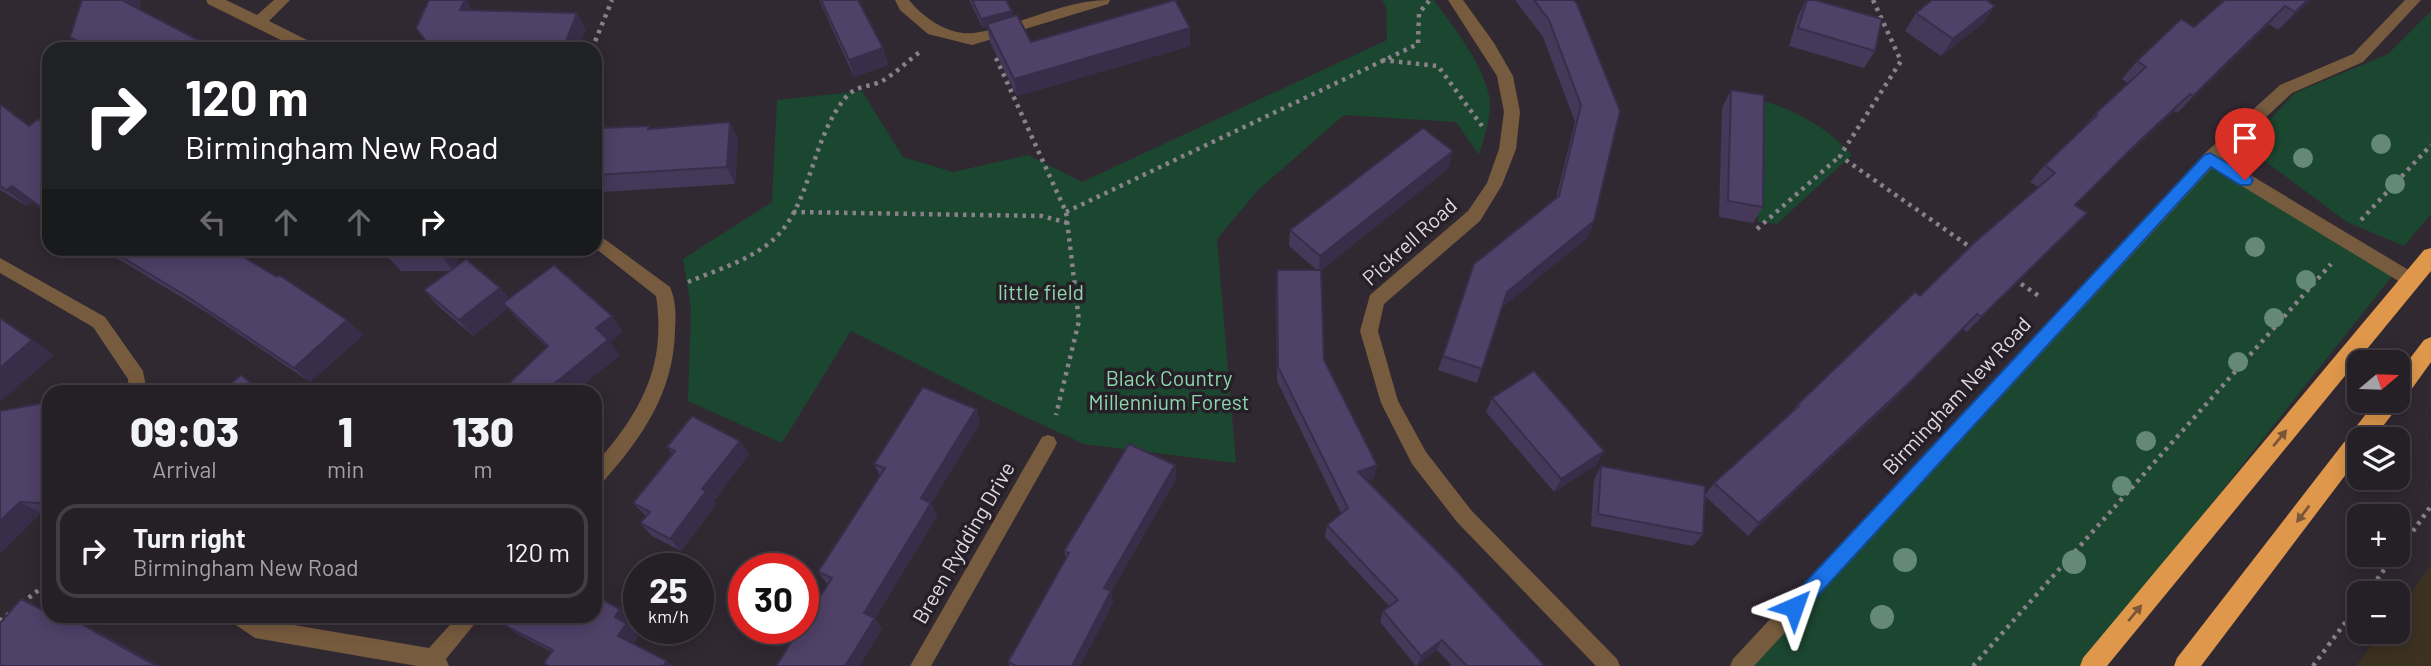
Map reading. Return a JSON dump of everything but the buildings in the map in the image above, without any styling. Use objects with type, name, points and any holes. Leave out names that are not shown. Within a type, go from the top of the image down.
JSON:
[{"type":"highway","points":[[2092,666],[2431,256]]},
{"type":"highway","points":[[2410,374],[2431,346]]},
{"type":"highway","points":[[2369,427],[2380,413]]},
{"type":"highway","points":[[2186,666],[2347,456]]},
{"type":"street","points":[[213,0],[298,42]]},
{"type":"street","points":[[258,23],[283,0]]},
{"type":"street","points":[[902,0],[905,6],[938,32],[972,39],[1103,0]]},
{"type":"street","name":"Pickrell Road","points":[[1455,0],[1504,74],[1513,101],[1509,148],[1487,200],[1474,216],[1376,300],[1369,331],[1390,403],[1419,458],[1464,516],[1610,666]]},
{"type":"street","name":"Birmingham New Road","points":[[1740,666],[2210,159],[2286,89],[2358,58],[2414,0]]},
{"type":"street","points":[[2210,159],[2411,280]]},
{"type":"street","points":[[602,244],[664,292],[668,334],[651,403],[602,470]]},
{"type":"street","points":[[0,265],[99,322],[137,377],[138,385]]},
{"type":"street","name":"Breen Rydding Drive","points":[[920,666],[1048,443]]},
{"type":"street","points":[[249,623],[255,628],[436,662],[466,623]]},
{"type":"path","points":[[595,42],[612,0]]},
{"type":"path","points":[[1066,212],[1418,44],[1419,13],[1429,0]]},
{"type":"path","points":[[1758,229],[1840,156],[1901,61],[1873,0]]},
{"type":"path","points":[[664,292],[748,256],[775,238],[793,212],[825,134],[835,113],[849,94],[857,88],[881,81],[938,32]]},
{"type":"path","points":[[986,35],[1066,212],[1068,223],[1080,321],[1048,443]]},
{"type":"path","points":[[1381,60],[1438,66],[1504,158]]},
{"type":"path","points":[[1973,666],[2350,243],[2356,226],[2431,145]]},
{"type":"path","points":[[1840,156],[1975,251]]},
{"type":"path","points":[[793,212],[1042,216],[1068,223]]},
{"type":"path","points":[[2009,275],[2065,314]]},
{"type":"path","points":[[2410,534],[2431,506]]},
{"type":"path","points":[[0,621],[42,588]]},
{"type":"path","points":[[2313,666],[2347,620]]},
{"type":"shaded area","points":[[2431,566],[2431,666],[2356,666],[2373,644],[2410,644],[2410,595]]},
{"type":"green space","name":"little field","points":[[1382,0],[1434,0],[1466,45],[1480,69],[1490,102],[1479,155],[1456,122],[1344,115],[1258,190],[1217,239],[1236,463],[1084,444],[851,331],[782,443],[688,401],[691,307],[683,259],[772,202],[777,100],[862,91],[903,157],[953,172],[1028,155],[1082,182],[1387,40],[1386,6]]},
{"type":"green space","points":[[2431,11],[2431,214],[2404,246],[2347,222],[2258,156],[2259,131],[2295,93],[2388,54]]},
{"type":"green space","points":[[1752,98],[1779,106],[1819,126],[1852,155],[1777,224],[1758,222],[1757,111]]},
{"type":"green space","points":[[2210,159],[2396,271],[2083,666],[1740,666]]},
{"type":"route","points":[[1794,607],[2210,159],[2245,180]]},
{"type":"park label","name":"Black Country Millennium Forest","points":[[1169,391]]}]
